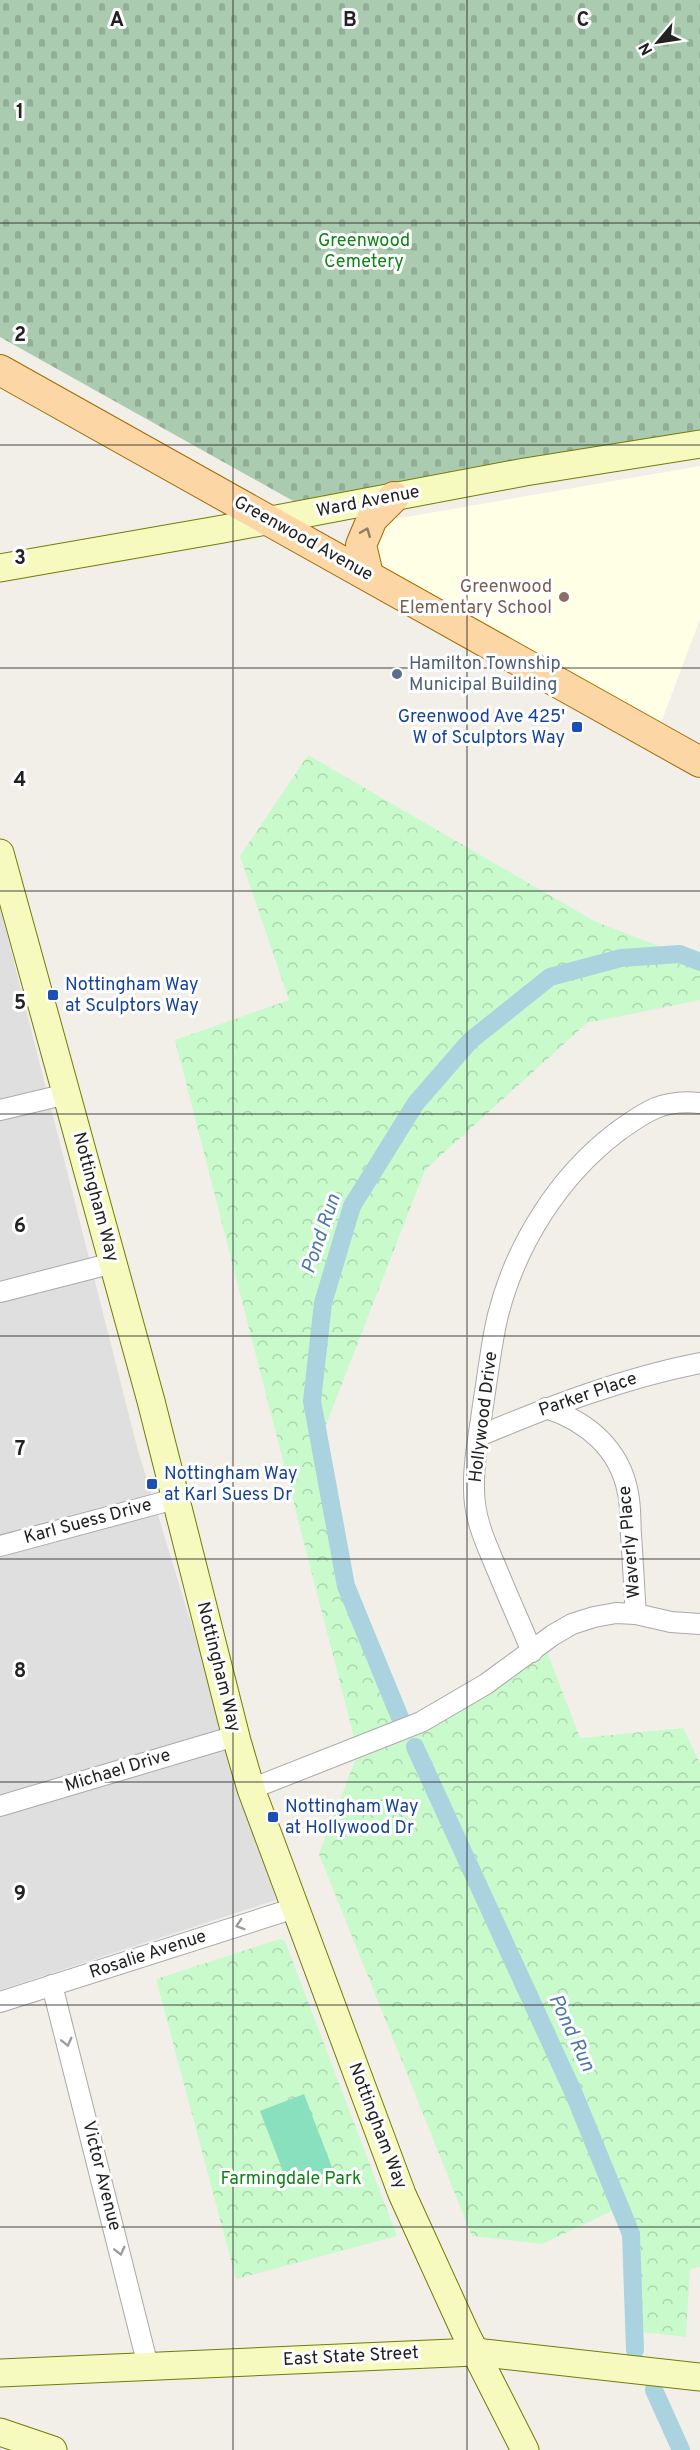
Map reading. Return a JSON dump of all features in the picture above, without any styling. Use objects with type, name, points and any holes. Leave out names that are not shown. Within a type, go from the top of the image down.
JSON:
[{"type":"main road","name":"Greenwood Avenue","points":[[0,370],[700,762]]},
{"type":"main road","points":[[368,575],[361,545],[372,519],[394,497]]},
{"type":"street","name":"Ward Avenue","points":[[0,568],[525,472],[700,444]]},
{"type":"street","name":"Nottingham Way","points":[[0,853],[7,909],[67,1094],[175,1499],[235,1736],[251,1789],[402,2194],[475,2352],[525,2450]]},
{"type":"street","points":[[0,1110],[67,1094]]},
{"type":"street","name":"Hollywood Drive","points":[[532,1652],[480,1528],[475,1504],[474,1479],[479,1436],[498,1315],[518,1260],[539,1218],[583,1162],[609,1138],[644,1112],[666,1104],[700,1103]]},
{"type":"street","points":[[0,1292],[113,1263]]},
{"type":"street","name":"Parker Place","points":[[479,1436],[546,1408],[627,1381],[700,1364]]},
{"type":"street","name":"Waverly Place","points":[[546,1408],[566,1414],[584,1424],[600,1438],[613,1455],[622,1473],[629,1494],[636,1614],[671,1622],[700,1624]]},
{"type":"street","name":"Karl Suess Drive","points":[[0,1546],[175,1499]]},
{"type":"street","points":[[251,1789],[421,1722],[486,1684],[572,1624],[616,1613],[636,1614]]},
{"type":"street","name":"Michael Drive","points":[[0,1806],[235,1736]]},
{"type":"street","name":"Rosalie Avenue","points":[[0,2002],[295,1908]]},
{"type":"street","name":"Victor Avenue","points":[[52,1985],[148,2366]]},
{"type":"street","name":"East State Street","points":[[0,2373],[475,2352],[700,2377]]},
{"type":"street","points":[[0,2432],[53,2450]]},
{"type":"shaded area","name":"Greenwood Elementary School","points":[[700,466],[700,619],[659,728],[377,565],[374,530],[383,523],[395,519]]},
{"type":"shaded area","points":[[0,907],[137,1447],[276,1900],[0,1990]]},
{"type":"green space","name":"Greenwood Cemetery","points":[[0,0],[700,0],[700,449],[320,516],[0,337]]},
{"type":"green space","points":[[308,755],[594,921],[700,962],[700,1000],[587,1023],[425,1170],[322,1435],[348,1604],[412,1729],[546,1649],[580,1738],[683,1728],[700,1763],[700,2267],[690,2269],[686,2337],[632,2331],[627,2204],[542,2244],[472,2236],[319,1854],[358,1753],[175,1040],[289,1000],[240,856]]},
{"type":"green space","name":"Farmingdale Park","points":[[280,1939],[285,1941],[397,2236],[236,2279],[156,1979]]},
{"type":"green space","points":[[304,2094],[333,2170],[289,2187],[260,2111]]},
{"type":"waterway","name":"Pond Run","points":[[401,1720],[346,1586],[312,1401],[323,1303],[352,1206],[416,1103],[470,1041],[550,977],[621,958],[680,954],[700,962]]},
{"type":"waterway","name":"Pond Run","points":[[415,1747],[574,2094],[631,2234],[635,2350]]},
{"type":"waterway","name":"Pond Run","points":[[654,2390],[681,2450]]},
{"type":"place","name":"Greenwood Elementary School","points":[[564,597]]},
{"type":"place","name":"Hamilton Township Municipal Building","points":[[397,674]]},
{"type":"place","name":"Greenwood Ave 425' W of Sculptors Way","points":[[577,727]]},
{"type":"place","name":"Nottingham Way at Sculptors Way","points":[[53,995]]},
{"type":"place","name":"Nottingham Way at Karl Suess Dr","points":[[152,1484]]},
{"type":"place","name":"Nottingham Way at Hollywood Dr","points":[[273,1817]]}]
